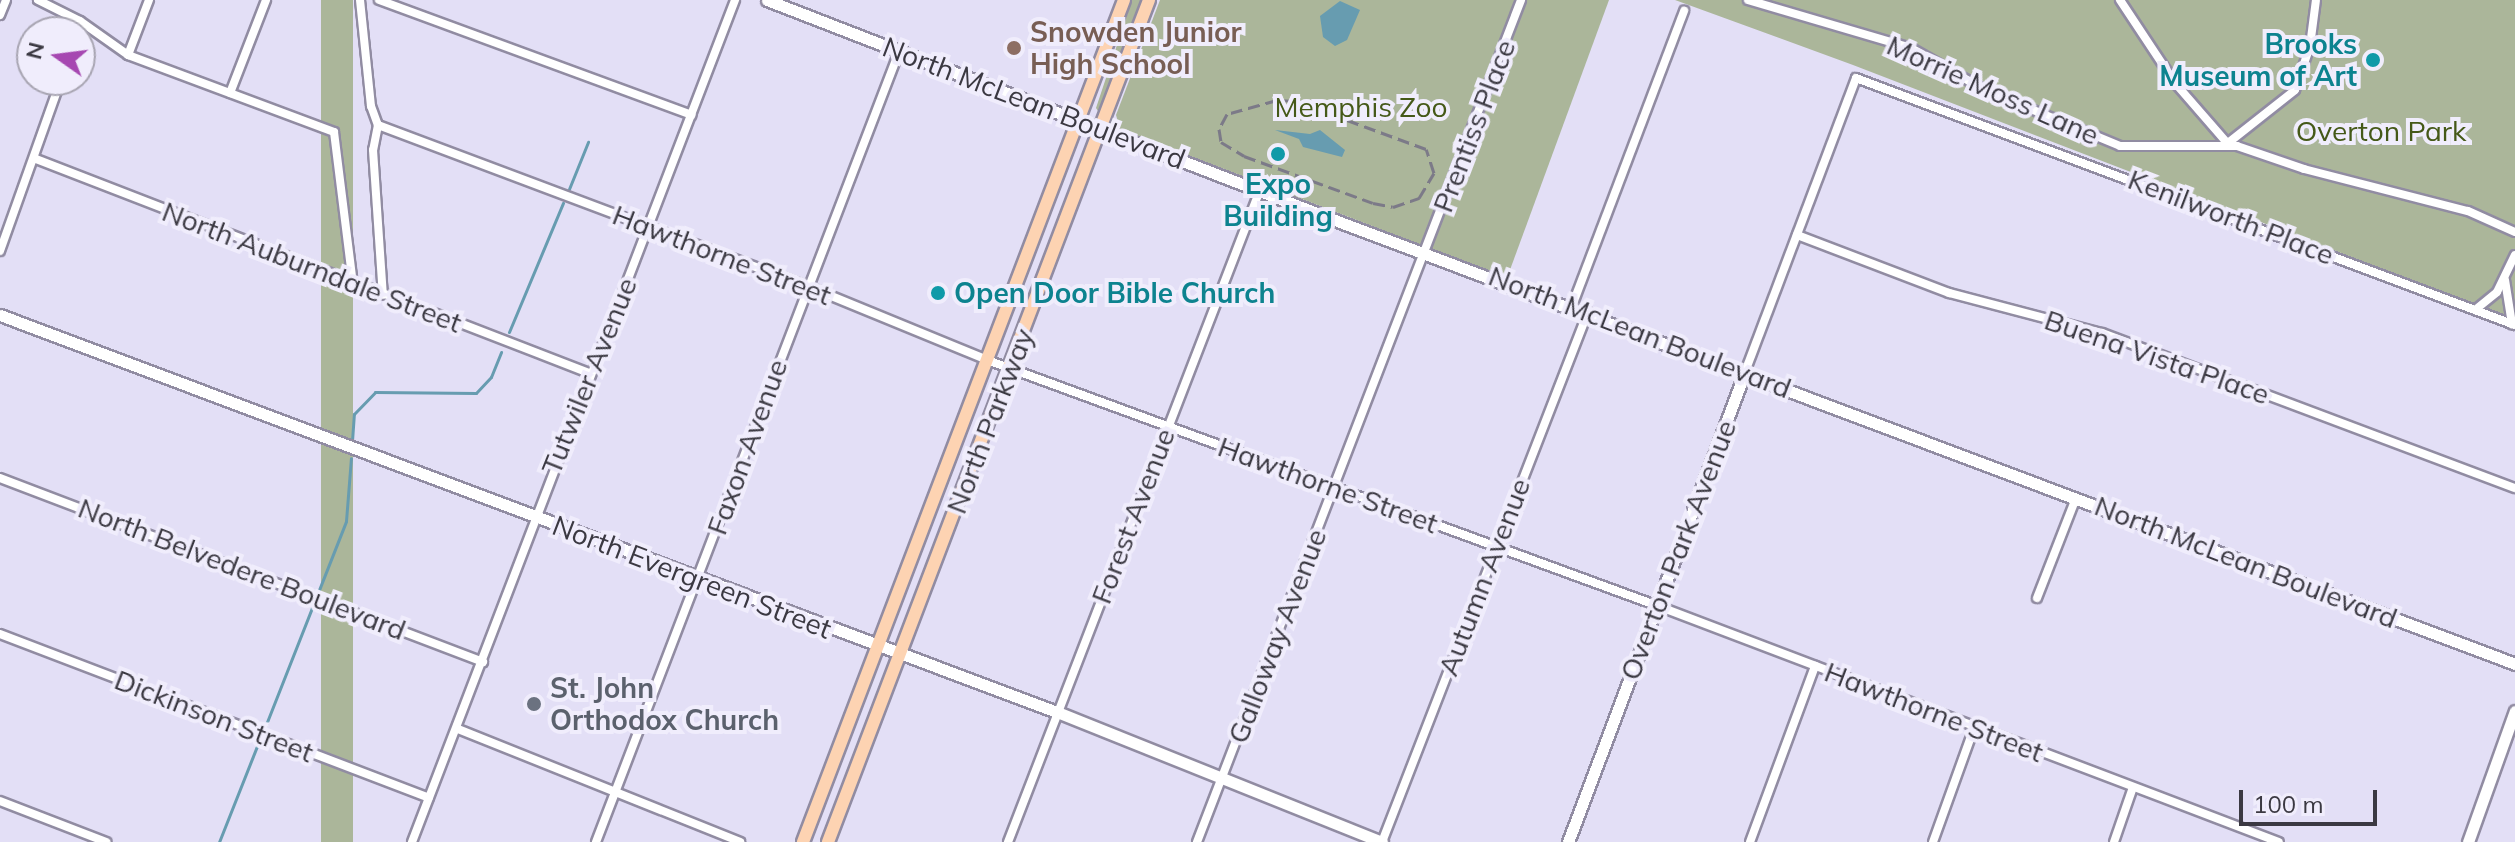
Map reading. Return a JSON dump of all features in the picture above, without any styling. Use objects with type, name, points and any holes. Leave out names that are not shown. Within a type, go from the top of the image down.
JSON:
[{"type":"main road","name":"North McLean Boulevard","points":[[767,0],[1077,122],[1588,312],[2515,664]]},
{"type":"main road","name":"North Parkway","points":[[803,842],[1124,0]]},
{"type":"main road","name":"North Parkway","points":[[828,842],[902,656],[1149,0]]},
{"type":"main road","name":"North Evergreen Street","points":[[0,315],[878,648],[1057,712],[1382,842]]},
{"type":"main road","name":"Overton Park Avenue","points":[[1568,842],[1745,372]]},
{"type":"main road","points":[[2468,842],[2515,711]]},
{"type":"street","points":[[0,15],[6,0]]},
{"type":"street","points":[[38,0],[70,16]]},
{"type":"street","points":[[128,55],[149,0]]},
{"type":"street","points":[[230,93],[266,0]]},
{"type":"street","points":[[360,0],[371,106],[378,125],[373,150],[383,295]]},
{"type":"street","points":[[379,0],[692,115]]},
{"type":"street","name":"Tutwiler Avenue","points":[[412,842],[458,729],[589,373],[735,0]]},
{"type":"street","name":"Prentiss Place","points":[[1427,252],[1521,0]]},
{"type":"street","name":"Morrie Moss Lane","points":[[1748,0],[1911,48],[1985,90],[2120,146],[2159,150],[2228,144],[2468,211],[2515,232]]},
{"type":"street","points":[[2120,0],[2175,83],[2228,144],[2295,90],[2310,46],[2316,0]]},
{"type":"street","points":[[1572,306],[1684,11]]},
{"type":"street","points":[[96,32],[128,55],[334,132],[353,284]]},
{"type":"street","name":"Faxon Avenue","points":[[596,842],[899,52]]},
{"type":"street","name":"Overton Park Avenue","points":[[1745,372],[1856,78]]},
{"type":"street","name":"Kenilworth Place","points":[[1856,78],[2514,324]]},
{"type":"street","points":[[0,251],[36,159],[56,96]]},
{"type":"street","name":"Hawthorne Street","points":[[378,125],[807,286],[987,360],[1658,606],[2279,842]]},
{"type":"street","name":"North Auburndale Street","points":[[36,159],[589,373]]},
{"type":"street","name":"Forest Avenue","points":[[1008,842],[1260,190]]},
{"type":"street","name":"Buena Vista Place","points":[[1797,235],[1949,293],[2102,333],[2515,488]]},
{"type":"street","name":"Galloway Avenue","points":[[1197,842],[1427,252]]},
{"type":"street","points":[[2475,310],[2505,279],[2515,255]]},
{"type":"street","points":[[2505,279],[2514,324]]},
{"type":"street","name":"Autumn Avenue","points":[[1382,842],[1588,312]]},
{"type":"street","name":"North Belvedere Boulevard","points":[[0,478],[483,662]]},
{"type":"street","points":[[2037,598],[2076,498]]},
{"type":"street","name":"Dickinson Street","points":[[0,634],[429,798]]},
{"type":"street","points":[[1750,842],[1815,666]]},
{"type":"street","points":[[1933,842],[1974,728]]},
{"type":"street","points":[[458,729],[740,842]]},
{"type":"street","points":[[2114,842],[2133,787]]},
{"type":"street","points":[[0,801],[106,842]]},
{"type":"green space","points":[[321,0],[353,0],[353,842],[321,842]]},
{"type":"green space","points":[[1132,0],[1144,0],[1100,114],[1096,108]]},
{"type":"green space","name":"Memphis Zoo","points":[[1160,0],[1609,0],[1507,278],[1120,129],[1116,115]]},
{"type":"green space","name":"Overton Park","points":[[1675,0],[2515,0],[2515,320],[1853,65]]},
{"type":"water","points":[[1340,1],[1360,10],[1347,40],[1335,46],[1323,37],[1320,16]]},
{"type":"water","points":[[1275,130],[1310,134],[1320,130],[1345,150],[1342,157],[1303,147],[1299,139]]},
{"type":"waterway","points":[[569,189],[588,142]]},
{"type":"waterway","points":[[509,332],[563,203]]},
{"type":"waterway","points":[[352,441],[354,414],[375,392],[476,393],[491,377],[501,352]]},
{"type":"waterway","points":[[265,727],[346,521],[351,458]]},
{"type":"waterway","points":[[219,842],[259,741]]},
{"type":"railway","points":[[1313,102],[1277,100],[1227,114],[1219,129],[1221,142],[1244,156],[1373,203],[1393,207],[1419,198],[1434,173],[1426,149],[1347,120]]},
{"type":"place","name":"Snowden Junior High School","points":[[1014,48]]},
{"type":"place","name":"Brooks Museum of Art","points":[[2373,60]]},
{"type":"place","name":"Expo Building","points":[[1278,154]]},
{"type":"place","name":"Open Door Bible Church","points":[[938,293]]},
{"type":"place","name":"St. John Orthodox Church","points":[[534,704]]}]
